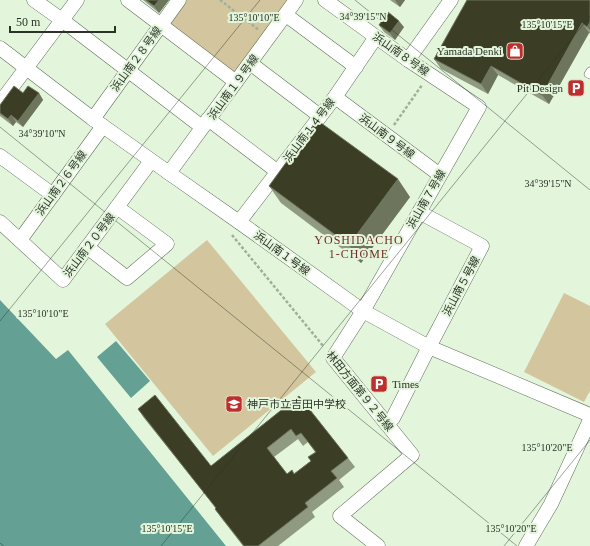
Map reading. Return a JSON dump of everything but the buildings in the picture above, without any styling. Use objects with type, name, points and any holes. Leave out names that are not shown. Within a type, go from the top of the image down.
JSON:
[{"type":"street","points":[[34,0],[128,71],[278,172]]},
{"type":"street","points":[[0,104],[77,0]]},
{"type":"street","points":[[128,0],[236,82]]},
{"type":"street","name":"浜山南２８号線","points":[[98,122],[128,71],[179,0]]},
{"type":"street","name":"浜山南１９号線","points":[[169,173],[296,0]]},
{"type":"street","name":"浜山南８号線","points":[[325,0],[408,60],[479,107]]},
{"type":"street","points":[[408,60],[448,1]]},
{"type":"street","points":[[286,14],[356,67]]},
{"type":"street","name":"浜山南１４号線","points":[[239,222],[335,97],[376,37]]},
{"type":"street","name":"浜山南１号線","points":[[0,48],[151,161],[363,311],[428,347],[590,415]]},
{"type":"street","points":[[250,63],[320,116]]},
{"type":"street","name":"浜山南９号線","points":[[335,97],[440,175]]},
{"type":"street","name":"浜山南７号線","points":[[333,358],[363,311],[479,107]]},
{"type":"street","name":"浜山南２６号線","points":[[20,240],[53,195],[98,122]]},
{"type":"street","points":[[0,156],[53,195]]},
{"type":"street","name":"浜山南２０号線","points":[[0,222],[63,280],[151,161]]},
{"type":"street","points":[[87,247],[127,278],[167,244],[117,207]]},
{"type":"street","name":"浜山南５号線","points":[[419,212],[482,246],[428,347]]},
{"type":"street","points":[[387,424],[393,418],[428,347]]},
{"type":"street","name":"林田方面第９２号線","points":[[333,358],[412,455],[340,516],[378,546]]},
{"type":"street","points":[[526,546],[551,504],[590,420]]},
{"type":"lane","points":[[590,71],[588,74],[590,75]]},
{"type":"path","points":[[220,0],[269,37]]},
{"type":"path","points":[[386,135],[430,74]]},
{"type":"path","name":"林田方面第９２号線","points":[[231,235],[333,358]]},
{"type":"shaded area","points":[[187,0],[288,0],[232,80],[168,26]]},
{"type":"shaded area","points":[[207,240],[316,372],[213,456],[105,324]]},
{"type":"shaded area","points":[[564,293],[590,306],[590,391],[584,402],[524,372]]},
{"type":"water","points":[[0,300],[56,359],[68,350],[226,546],[0,546]]},
{"type":"water","points":[[116,341],[150,381],[131,398],[97,357]]},
{"type":"place","name":"Yamada Denki","points":[[515,51]]},
{"type":"place","name":"Pit Design","points":[[576,88]]},
{"type":"place","name":"Times","points":[[379,384]]},
{"type":"place","name":"神戸市立吉田中学校","points":[[234,404]]},
{"type":"district","name":"YOSHIDACHO 1-CHOME","points":[[359,247]]}]
